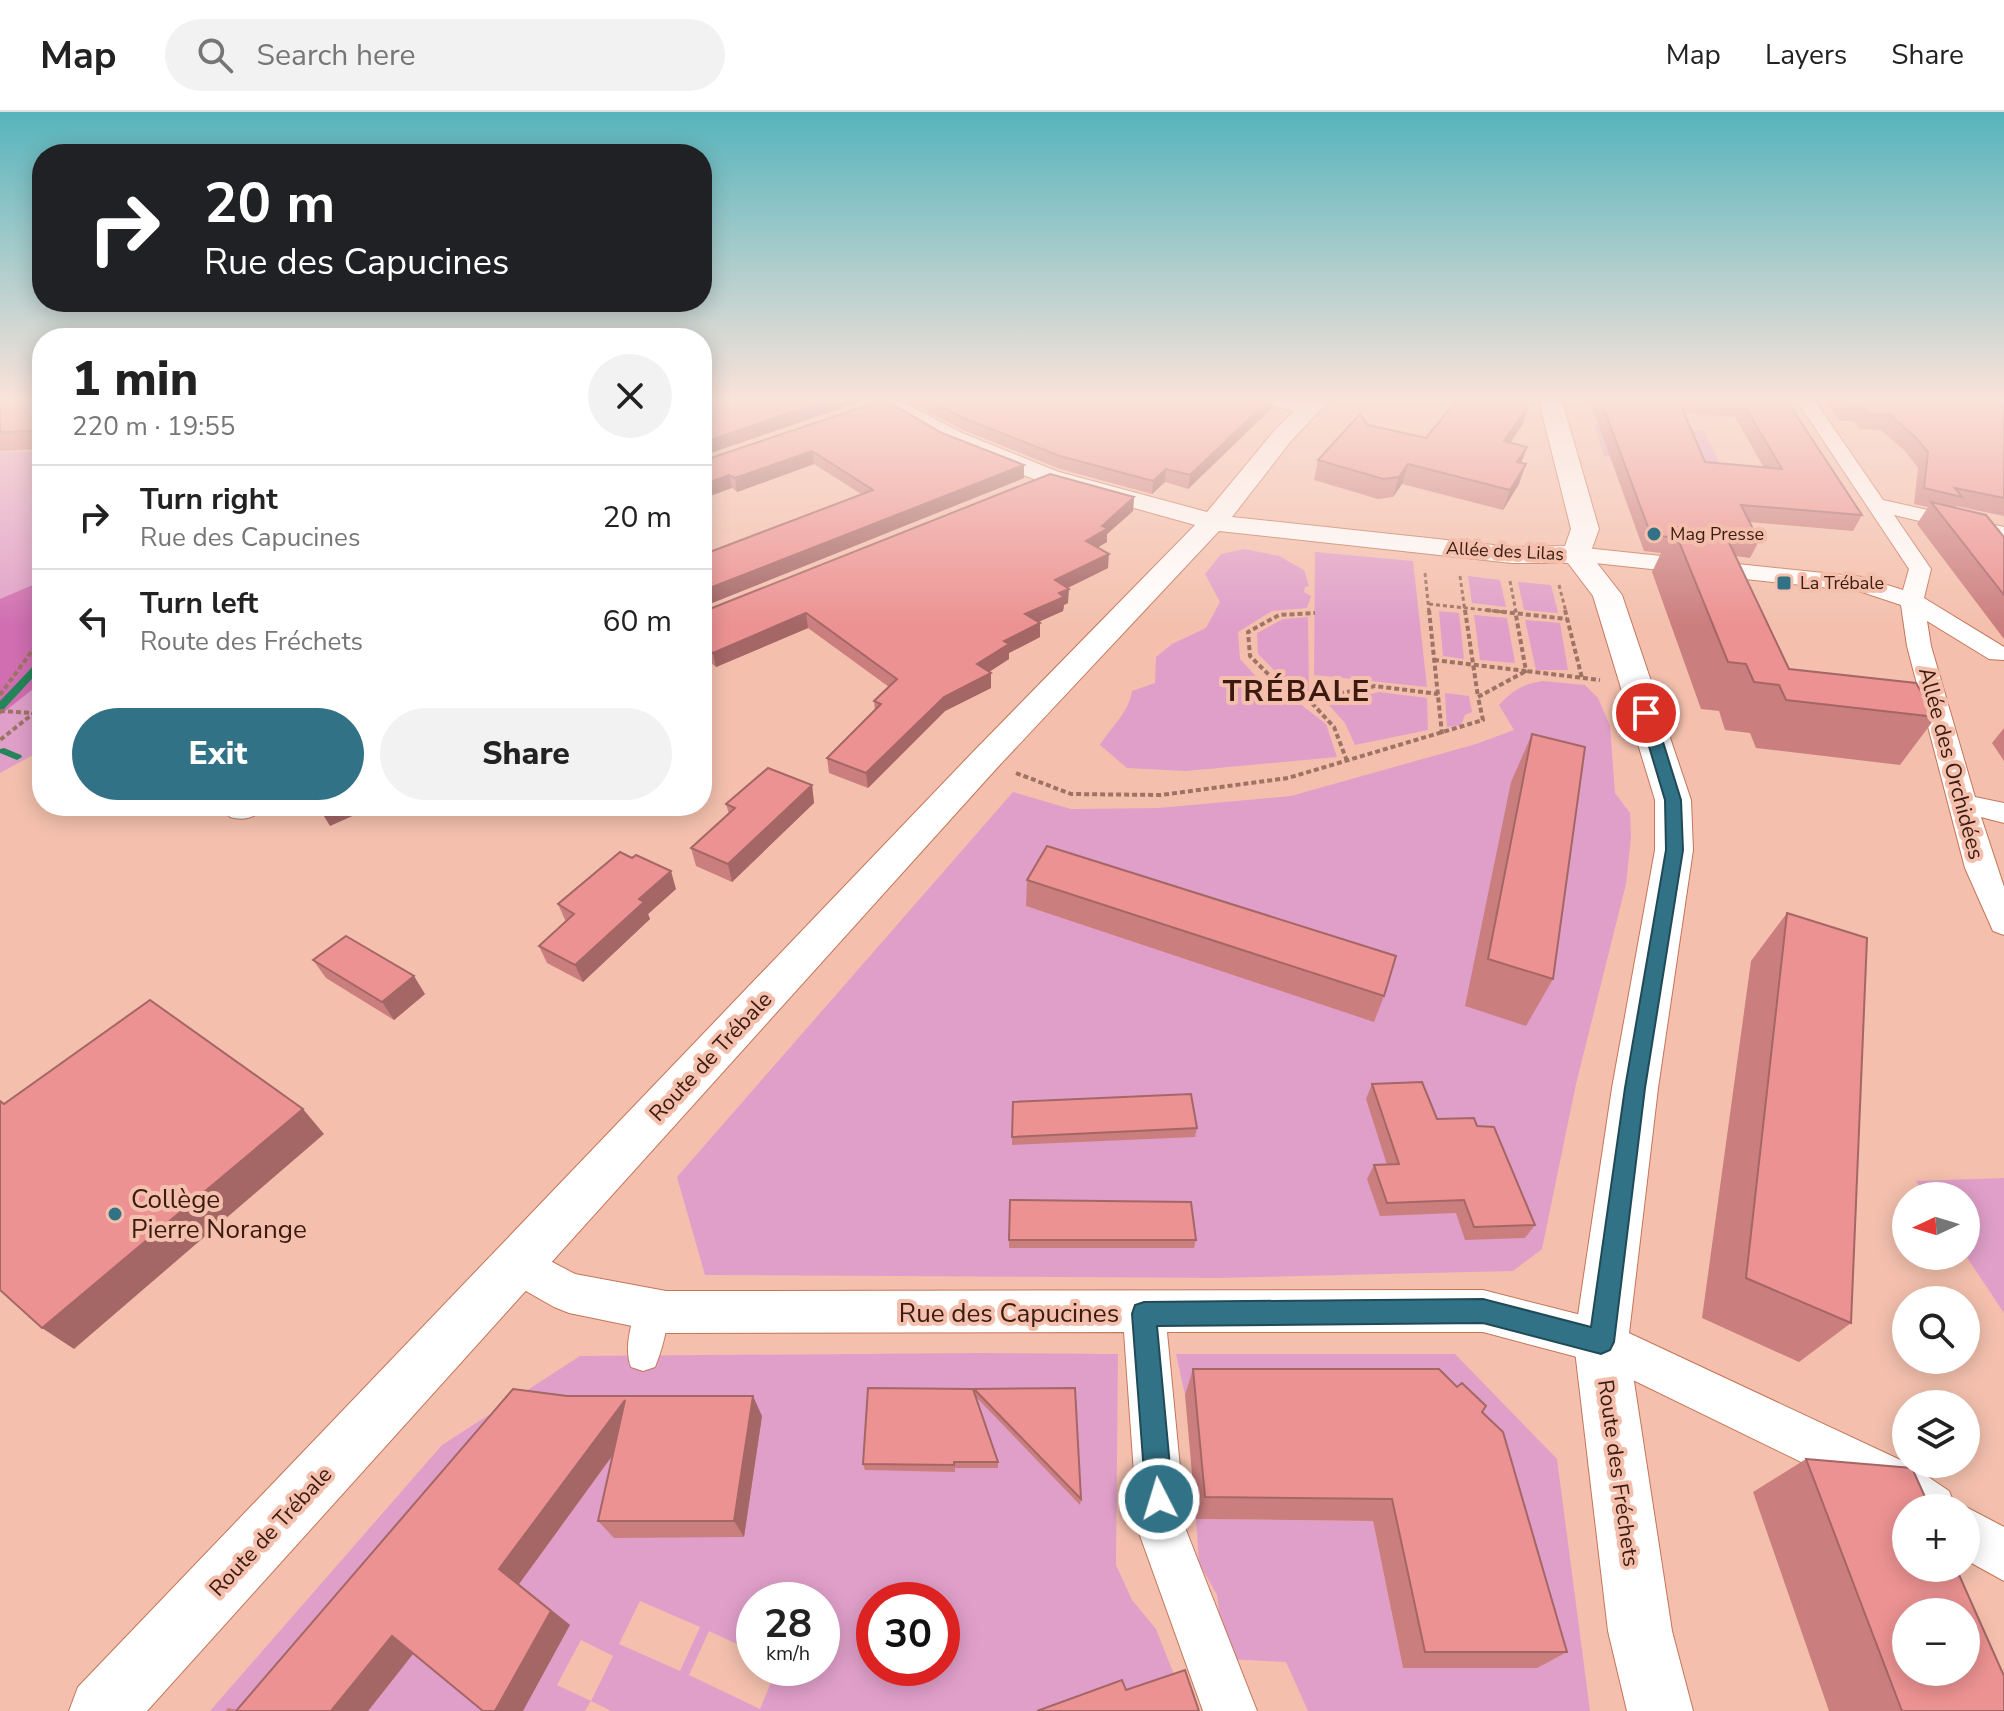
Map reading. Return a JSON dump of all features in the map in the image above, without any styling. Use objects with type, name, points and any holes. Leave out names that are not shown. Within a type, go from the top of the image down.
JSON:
[{"type":"street","name":"Allée des Lilas","points":[[1047,476],[1216,523],[1512,555],[1567,568]]},
{"type":"street","name":"Route de Trébale","points":[[102,1711],[984,761],[1186,549],[1216,523],[1251,476]]},
{"type":"street","points":[[1570,476],[1585,529],[1567,568],[1862,584],[1912,601],[2001,654]]},
{"type":"street","points":[[1856,476],[1920,569],[1912,601]]},
{"type":"street","points":[[1024,487],[1050,477]]},
{"type":"street","points":[[1245,482],[1277,509],[1302,520]]},
{"type":"street","points":[[1875,504],[2004,534]]},
{"type":"street","name":"Allée des Lilas","points":[[1216,523],[1268,518],[1508,539],[1567,568]]},
{"type":"street","name":"Route des Fréchets","points":[[1567,568],[1607,595],[1673,800],[1674,850],[1635,1088],[1601,1342],[1640,1631],[1660,1711]]},
{"type":"street","name":"Allée des Orchidées","points":[[1912,601],[1919,646],[1965,804],[1980,868],[2004,923]]},
{"type":"street","points":[[1919,646],[2001,654]]},
{"type":"street","points":[[1965,804],[2004,813]]},
{"type":"street","name":"Rue des Capucines","points":[[518,1264],[569,1293],[652,1310],[1144,1314],[1483,1311],[1601,1342],[1892,1481],[1911,1494]]},
{"type":"street","points":[[643,1355],[652,1310]]},
{"type":"street","points":[[1144,1314],[1162,1530],[1230,1711]]},
{"type":"street","points":[[1980,1540],[2004,1556]]},
{"type":"path","points":[[1436,569],[1425,568],[1442,734]]},
{"type":"path","points":[[1567,568],[1567,619],[1582,678]]},
{"type":"path","points":[[1015,773],[1071,794],[1161,795],[1288,778],[1483,720],[1459,572],[1472,573]]},
{"type":"path","points":[[1522,578],[1510,577],[1526,671]]},
{"type":"path","points":[[1429,604],[1567,619]]},
{"type":"path","points":[[1315,613],[1279,615],[1248,632],[1250,656],[1270,676],[1309,700],[1334,727],[1347,761]]},
{"type":"path","points":[[0,695],[32,651]]},
{"type":"path","points":[[1434,660],[1638,684]]},
{"type":"path","points":[[1478,697],[1526,671]]},
{"type":"path","points":[[1309,700],[1375,686],[1438,694]]},
{"type":"path","points":[[0,711],[32,713]]},
{"type":"path","points":[[0,740],[32,715]]},
{"type":"shaded area","points":[[0,476],[32,476],[32,755],[0,773]]},
{"type":"shaded area","points":[[1244,549],[1279,556],[1304,570],[1309,586],[1305,587],[1304,592],[1311,596],[1307,608],[1272,611],[1238,632],[1240,659],[1261,682],[1290,696],[1326,724],[1337,757],[1186,771],[1127,768],[1100,745],[1124,712],[1132,691],[1155,683],[1156,657],[1172,644],[1206,628],[1220,602],[1205,574],[1221,554]]},
{"type":"shaded area","points":[[1315,552],[1413,561],[1427,687],[1314,675]]},
{"type":"shaded area","points":[[1468,576],[1500,580],[1506,607],[1472,603]]},
{"type":"shaded area","points":[[1518,582],[1551,585],[1558,613],[1524,610]]},
{"type":"shaded area","points":[[32,585],[32,690],[0,715],[0,599]]},
{"type":"shaded area","points":[[1439,611],[1459,613],[1464,659],[1443,656]]},
{"type":"shaded area","points":[[1474,615],[1507,618],[1515,663],[1480,660]]},
{"type":"shaded area","points":[[1308,617],[1309,693],[1279,675],[1258,654],[1257,633],[1283,619]]},
{"type":"shaded area","points":[[1525,620],[1560,623],[1568,670],[1536,670]]},
{"type":"shaded area","points":[[1543,681],[1585,685],[1598,698],[1610,726],[1615,793],[1630,813],[1631,837],[1626,884],[1576,1084],[1542,1249],[1513,1271],[1221,1278],[705,1275],[677,1177],[1013,792],[1071,809],[1158,808],[1291,796],[1476,744],[1514,730],[1499,705],[1519,688]]},
{"type":"shaded area","points":[[1379,692],[1427,698],[1428,730],[1355,745],[1345,723],[1328,704]]},
{"type":"shaded area","points":[[1445,693],[1469,696],[1472,712],[1465,715],[1461,725],[1447,727]]},
{"type":"shaded area","points":[[2004,1178],[2004,1313],[1975,1270],[1980,1270],[1980,1182],[1916,1181]]},
{"type":"shaded area","points":[[1118,1354],[1116,1565],[1132,1600],[1156,1629],[1177,1682],[1063,1711],[611,1711],[591,1701],[585,1711],[210,1711],[442,1445],[580,1356]],"holes":[[[640,1601],[700,1627],[680,1671],[619,1644]],[[581,1640],[613,1656],[591,1701],[557,1685]]]},
{"type":"shaded area","points":[[1176,1354],[1455,1354],[1557,1459],[1590,1711],[1308,1711],[1286,1662],[1225,1659],[1217,1595],[1199,1563],[1196,1519],[1373,1521],[1403,1668],[1419,1395],[1185,1395]]},
{"type":"building","points":[[712,476],[727,476],[712,481]]},
{"type":"building","points":[[851,476],[997,476],[712,587],[712,551],[873,490]]},
{"type":"building","points":[[1046,476],[1134,497],[1102,526],[1108,528],[1086,541],[1109,554],[1055,580],[1069,589],[1059,593],[1064,597],[1025,614],[1040,623],[1004,641],[1009,644],[977,664],[991,673],[944,697],[866,773],[827,758],[881,704],[874,701],[897,679],[806,613],[713,653],[712,608]]},
{"type":"building","points":[[1133,476],[1159,476],[1153,481]]},
{"type":"building","points":[[1371,476],[1400,476],[1399,477],[1383,479]]},
{"type":"building","points":[[1454,476],[1519,476],[1510,490]]},
{"type":"building","points":[[1629,476],[1836,476],[1862,515],[1741,505],[1759,541],[1727,538],[1724,532],[1673,527],[1668,537],[1651,535]]},
{"type":"building","points":[[1925,476],[2004,476],[2004,498],[1955,488],[1962,497],[1924,488]]},
{"type":"building","points":[[1931,502],[1986,515],[2004,537],[2004,595]]},
{"type":"building","points":[[1673,527],[1724,532],[1789,669],[1916,683],[1936,717],[1786,700],[1779,685],[1754,682],[1746,664],[1728,662]]},
{"type":"building","points":[[1532,734],[1585,747],[1553,979],[1488,959]]},
{"type":"building","points":[[768,768],[812,785],[728,864],[691,848],[735,808],[726,804]]},
{"type":"building","points":[[1047,846],[1396,956],[1384,996],[1027,880]]},
{"type":"building","points":[[620,852],[632,858],[636,855],[671,871],[639,899],[644,902],[575,965],[539,946],[574,914],[558,904]]},
{"type":"building","points":[[1787,913],[1867,938],[1851,1323],[1746,1278]]},
{"type":"building","points":[[346,936],[414,976],[382,1002],[313,960]]},
{"type":"building","name":"Collège Pierre Norange","points":[[150,1000],[303,1109],[42,1328],[0,1290],[0,1101],[4,1104]]},
{"type":"building","points":[[1422,1082],[1437,1119],[1474,1118],[1477,1126],[1494,1127],[1535,1225],[1474,1227],[1464,1200],[1387,1203],[1374,1165],[1399,1164],[1372,1084]]},
{"type":"building","points":[[1191,1094],[1197,1128],[1012,1137],[1013,1102]]},
{"type":"building","points":[[1010,1200],[1191,1202],[1196,1240],[1009,1240]]},
{"type":"building","points":[[1193,1369],[1439,1369],[1457,1387],[1462,1383],[1486,1406],[1482,1412],[1503,1432],[1567,1652],[1425,1652],[1392,1499],[1205,1497]]},
{"type":"building","points":[[868,1388],[973,1389],[998,1462],[863,1464]]},
{"type":"building","points":[[1075,1388],[1081,1499],[974,1389]]},
{"type":"building","points":[[513,1389],[567,1396],[753,1396],[734,1521],[598,1521],[625,1400],[499,1569],[551,1611],[495,1711],[483,1711],[392,1636],[331,1711],[236,1711]]},
{"type":"building","points":[[1806,1459],[1892,1466],[1892,1478],[1916,1478],[1924,1494],[1892,1494],[1892,1582],[1962,1582],[1969,1598],[1892,1598],[1892,1685]]},
{"type":"building","points":[[1980,1622],[2004,1676],[2004,1711],[1902,1711],[1892,1686],[1980,1686]]},
{"type":"building","points":[[1185,1670],[1199,1711],[1037,1711],[1122,1680],[1126,1690]]},
{"type":"waterway","points":[[0,707],[32,673]]},
{"type":"waterway","points":[[4,751],[17,757]]},
{"type":"place","name":"Mag Presse","points":[[1654,534]]},
{"type":"place","name":"La Trébale","points":[[1784,583]]},
{"type":"place","name":"Collège Pierre Norange","points":[[115,1214]]},
{"type":"district","name":"TRÉBALE","points":[[1297,691]]},
{"type":"route","points":[[1159,1499],[1144,1314],[1483,1311],[1601,1342],[1635,1088],[1674,850],[1673,800],[1646,713]]}]
